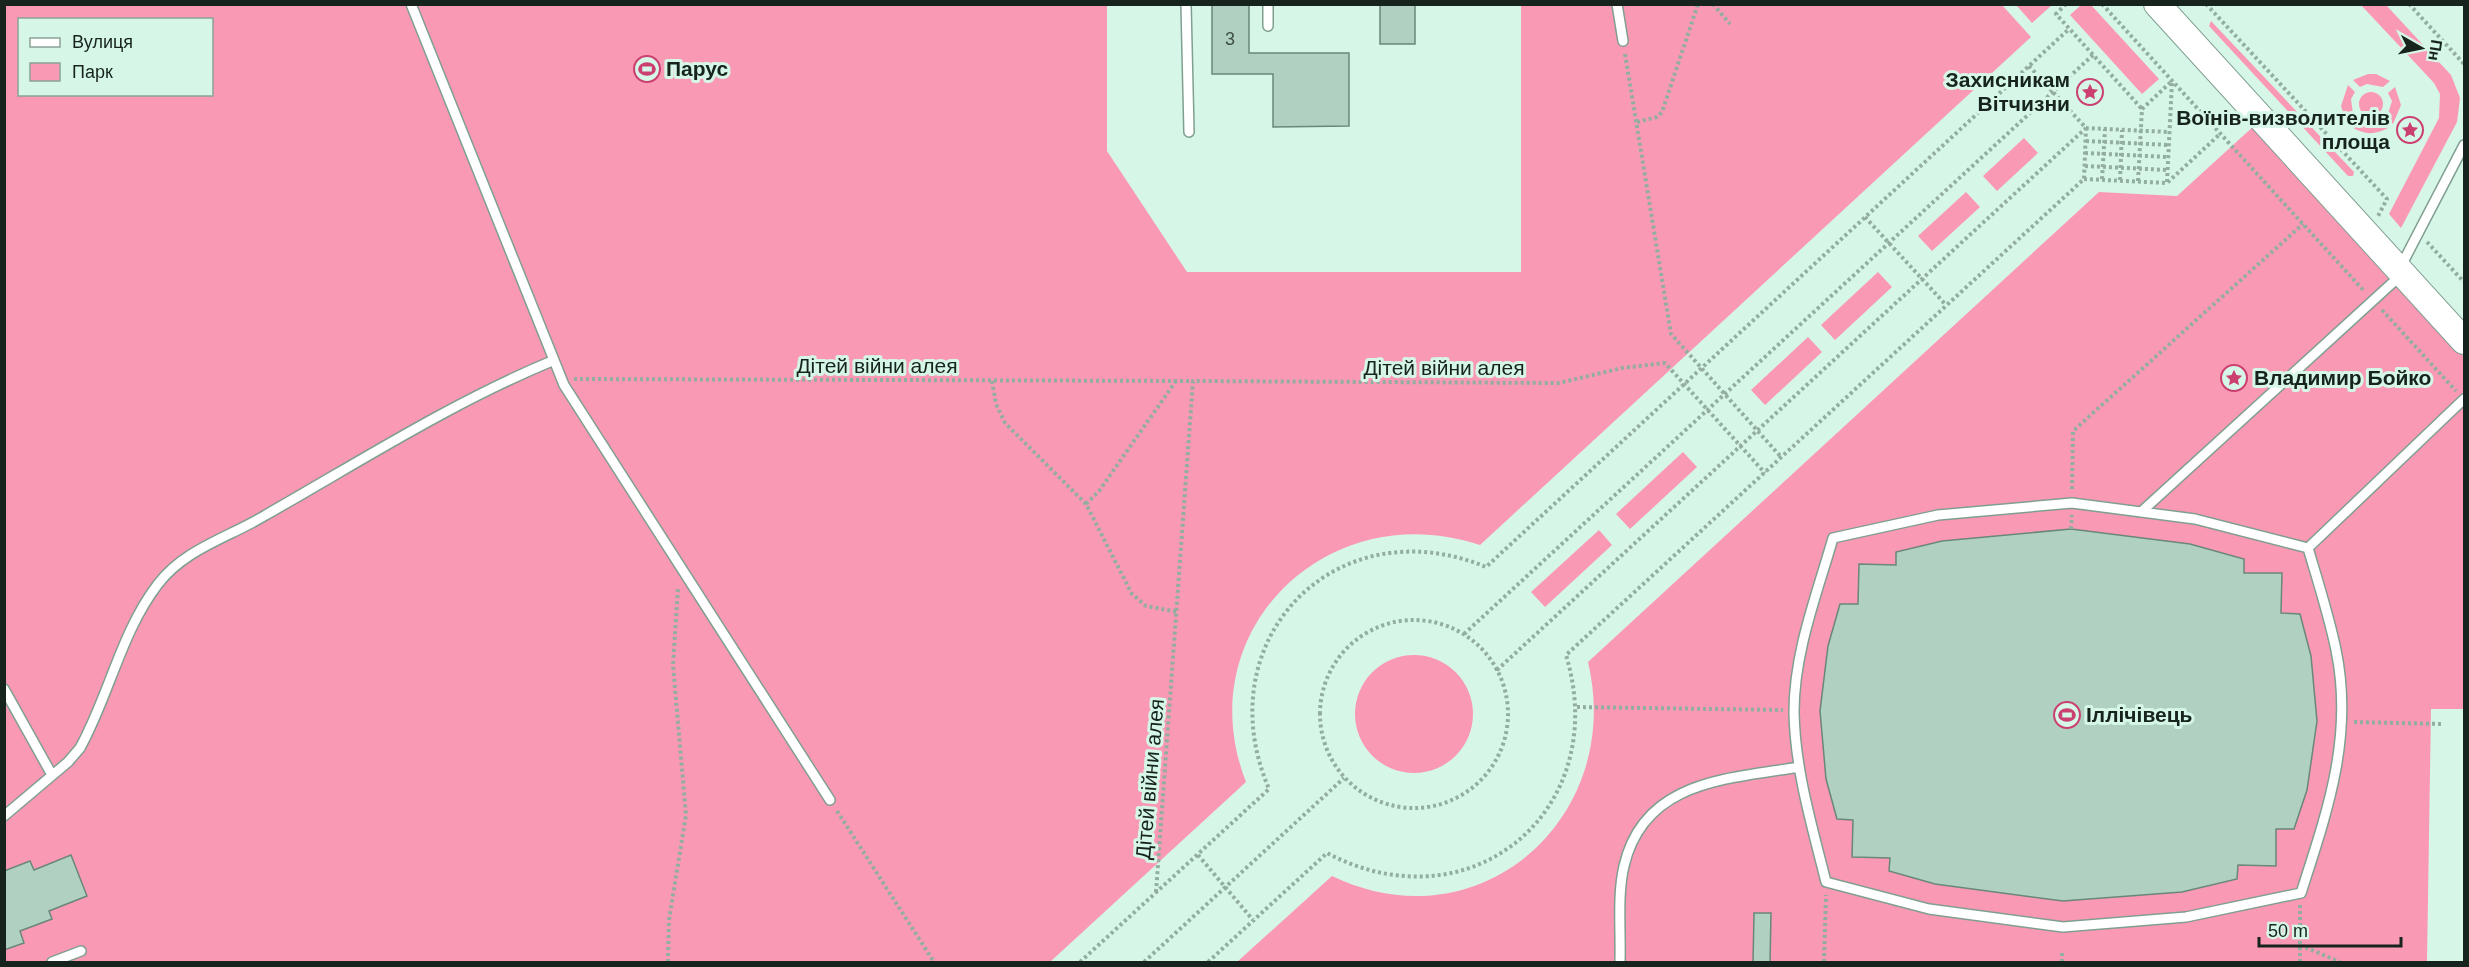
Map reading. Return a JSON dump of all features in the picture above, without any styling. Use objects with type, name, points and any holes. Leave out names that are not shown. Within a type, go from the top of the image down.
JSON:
[{"type":"main road","points":[[2157,4],[2464,341]]},
{"type":"lane","points":[[411,4],[552,361],[562,380],[830,800]]},
{"type":"lane","points":[[1186,4],[1189,132]]},
{"type":"lane","points":[[1268,4],[1268,26]]},
{"type":"lane","points":[[1617,4],[1623,41]]},
{"type":"lane","points":[[2141,512],[2373,300],[2401,271],[2418,232],[2464,145]]},
{"type":"lane","points":[[4,816],[80,748],[142,606],[175,564],[194,550],[243,528],[481,392],[552,361]]},
{"type":"lane","points":[[2308,548],[2464,400]]},
{"type":"lane","points":[[2072,503],[2195,519],[2308,548],[2337,652],[2343,722],[2332,795],[2301,892],[2186,917],[2062,927],[1929,909],[1826,882],[1799,767],[1794,711],[1803,640],[1833,538],[1938,515],[2072,503]]},
{"type":"lane","points":[[4,689],[52,775]]},
{"type":"lane","points":[[1620,963],[1624,866],[1635,837],[1654,812],[1665,802],[1693,787],[1799,767]]},
{"type":"lane","points":[[52,963],[81,951]]},
{"type":"path","points":[[1637,122],[1657,117],[1662,112],[1698,4]]},
{"type":"path","points":[[1713,4],[1730,24]]},
{"type":"path","points":[[2066,4],[2056,14],[2142,108]]},
{"type":"path","points":[[2102,4],[2464,400]]},
{"type":"path","points":[[2206,4],[2387,199],[2378,216]]},
{"type":"path","points":[[2409,4],[2464,64]]},
{"type":"path","points":[[1080,963],[1269,789],[1253,746],[1251,723],[1254,678],[1270,636],[1297,599],[1333,571],[1353,561],[1397,551],[1442,552],[1486,567],[2069,29]]},
{"type":"path","points":[[1623,41],[1671,334],[1781,457]]},
{"type":"path","points":[[1464,634],[2093,55]]},
{"type":"path","points":[[1208,963],[1327,853],[1368,871],[1413,878],[1458,872],[1500,854],[1534,825],[1560,787],[1575,744],[1577,707],[1573,676],[1566,655],[2084,178],[2086,128],[2029,66]]},
{"type":"path","points":[[2138,181],[2142,108],[2172,81]]},
{"type":"path","points":[[2167,183],[2172,81]]},
{"type":"path","points":[[1497,670],[2086,128],[2169,132]]},
{"type":"path","points":[[2102,179],[2104,129]]},
{"type":"path","points":[[2120,180],[2122,130]]},
{"type":"path","points":[[2084,178],[2167,183],[2220,134]]},
{"type":"path","points":[[2086,141],[2169,145]]},
{"type":"path","points":[[2085,153],[2168,157]]},
{"type":"path","points":[[2085,166],[2168,170]]},
{"type":"path","points":[[1865,217],[1946,306]]},
{"type":"path","points":[[2071,529],[2073,431],[2303,224]]},
{"type":"path","points":[[2418,232],[2464,282]]},
{"type":"path","name":"Дітей війни алея","points":[[562,380],[1558,384],[1622,368],[1665,363],[1684,384]]},
{"type":"path","points":[[992,381],[996,404],[1005,423],[1086,504],[1132,594],[1146,606],[1178,612]]},
{"type":"path","points":[[1086,504],[1099,491],[1177,381]]},
{"type":"path","name":"Дітей війни алея","points":[[1156,892],[1193,381]]},
{"type":"path","points":[[1684,384],[1764,472]]},
{"type":"path","points":[[668,963],[671,902],[686,815],[673,665],[680,566]]},
{"type":"path","points":[[1426,620],[1442,624],[1464,634],[1483,650],[1497,670],[1506,693],[1508,710],[1504,742],[1488,771],[1464,793],[1434,806],[1401,807],[1370,798],[1344,778],[1327,750],[1320,718],[1324,686],[1339,657],[1363,634],[1394,622],[1426,620]]},
{"type":"path","points":[[1577,707],[1794,711]]},
{"type":"path","points":[[2361,723],[2443,724]]},
{"type":"path","points":[[1144,963],[1344,778]]},
{"type":"path","points":[[830,800],[934,963]]},
{"type":"path","points":[[1197,855],[1253,920]]},
{"type":"path","points":[[1824,963],[1826,882]]},
{"type":"path","points":[[2300,963],[2301,892]]},
{"type":"path","points":[[2300,945],[2340,963]]},
{"type":"path","points":[[2062,952],[2062,963]]},
{"type":"green space","points":[[5,5],[1107,5],[1107,151],[1187,272],[1521,272],[1521,5],[2002,5],[2031,37],[1480,545],[1424,534],[1371,539],[1324,558],[1284,588],[1254,627],[1236,674],[1233,726],[1246,782],[1050,962],[5,962]]},
{"type":"green space","points":[[2052,5],[2032,23],[2017,6]]},
{"type":"green space","points":[[2081,5],[2091,5],[2159,79],[2142,94],[2070,15]]},
{"type":"green space","points":[[2361,5],[2386,5],[2451,75],[2460,98],[2457,122],[2401,228],[2389,214],[2439,118],[2440,94],[2434,83]]},
{"type":"green space","points":[[2211,21],[2354,172],[2353,176],[2348,176],[2209,26]]},
{"type":"green space","points":[[2368,74],[2376,74],[2390,81],[2383,87],[2367,84],[2360,87],[2353,80]]},
{"type":"green space","points":[[2348,85],[2355,92],[2351,99],[2353,114],[2346,121],[2341,106]]},
{"type":"green space","points":[[2395,87],[2401,105],[2393,124],[2387,117],[2392,101],[2388,93]]},
{"type":"green space","points":[[2371,92],[2376,93],[2382,99],[2382,109],[2376,115],[2371,116],[2366,115],[2360,109],[2359,104],[2360,99],[2366,93]]},
{"type":"green space","points":[[2358,120],[2370,125],[2382,122],[2388,128],[2374,133],[2361,132],[2352,127]]},
{"type":"green space","points":[[2255,125],[2464,357],[2464,709],[2431,709],[2427,962],[1237,962],[1332,876],[1387,894],[1439,894],[1487,881],[1529,854],[1562,817],[1584,771],[1594,719],[1588,662],[2099,192],[2177,196]]},
{"type":"green space","points":[[2024,138],[2038,153],[1997,191],[1983,176]]},
{"type":"green space","points":[[1966,192],[1980,207],[1932,251],[1918,236]]},
{"type":"green space","points":[[1878,272],[1892,287],[1835,340],[1821,325]]},
{"type":"green space","points":[[1808,337],[1822,352],[1765,405],[1751,390]]},
{"type":"green space","points":[[1683,452],[1697,467],[1630,529],[1616,514]]},
{"type":"green space","points":[[1599,530],[1612,545],[1545,607],[1531,592]]},
{"type":"green space","points":[[1414,655],[1447,665],[1463,681],[1473,714],[1463,747],[1447,763],[1414,773],[1381,763],[1365,747],[1355,714],[1365,681],[1381,665]]},
{"type":"building","points":[[1212,4],[1249,4],[1249,53],[1349,53],[1349,126],[1273,127],[1273,74],[1212,74]]},
{"type":"building","points":[[1380,4],[1415,4],[1415,44],[1380,44]]},
{"type":"building","points":[[2071,529],[2190,544],[2244,559],[2244,573],[2282,573],[2281,613],[2300,614],[2311,656],[2317,721],[2307,790],[2294,829],[2276,829],[2276,866],[2238,865],[2237,879],[2182,892],[2063,901],[1935,884],[1889,871],[1890,858],[1852,857],[1853,820],[1837,819],[1826,779],[1820,711],[1828,646],[1840,604],[1858,604],[1859,564],[1896,565],[1896,552],[1942,541]]},
{"type":"building","points":[[71,855],[87,896],[49,911],[52,919],[20,931],[24,943],[4,950],[4,871],[30,861],[34,870]]},
{"type":"building","points":[[1754,913],[1771,913],[1770,963],[1753,963]]},
{"type":"place","name":"Парус","points":[[647,69]]},
{"type":"place","name":"Захисникам Вітчизни","points":[[2090,92]]},
{"type":"place","name":"Воїнів-визволителів площа","points":[[2410,130]]},
{"type":"place","name":"Владимир Бойко","points":[[2234,378]]},
{"type":"place","name":"Іллічівець","points":[[2067,715]]}]
